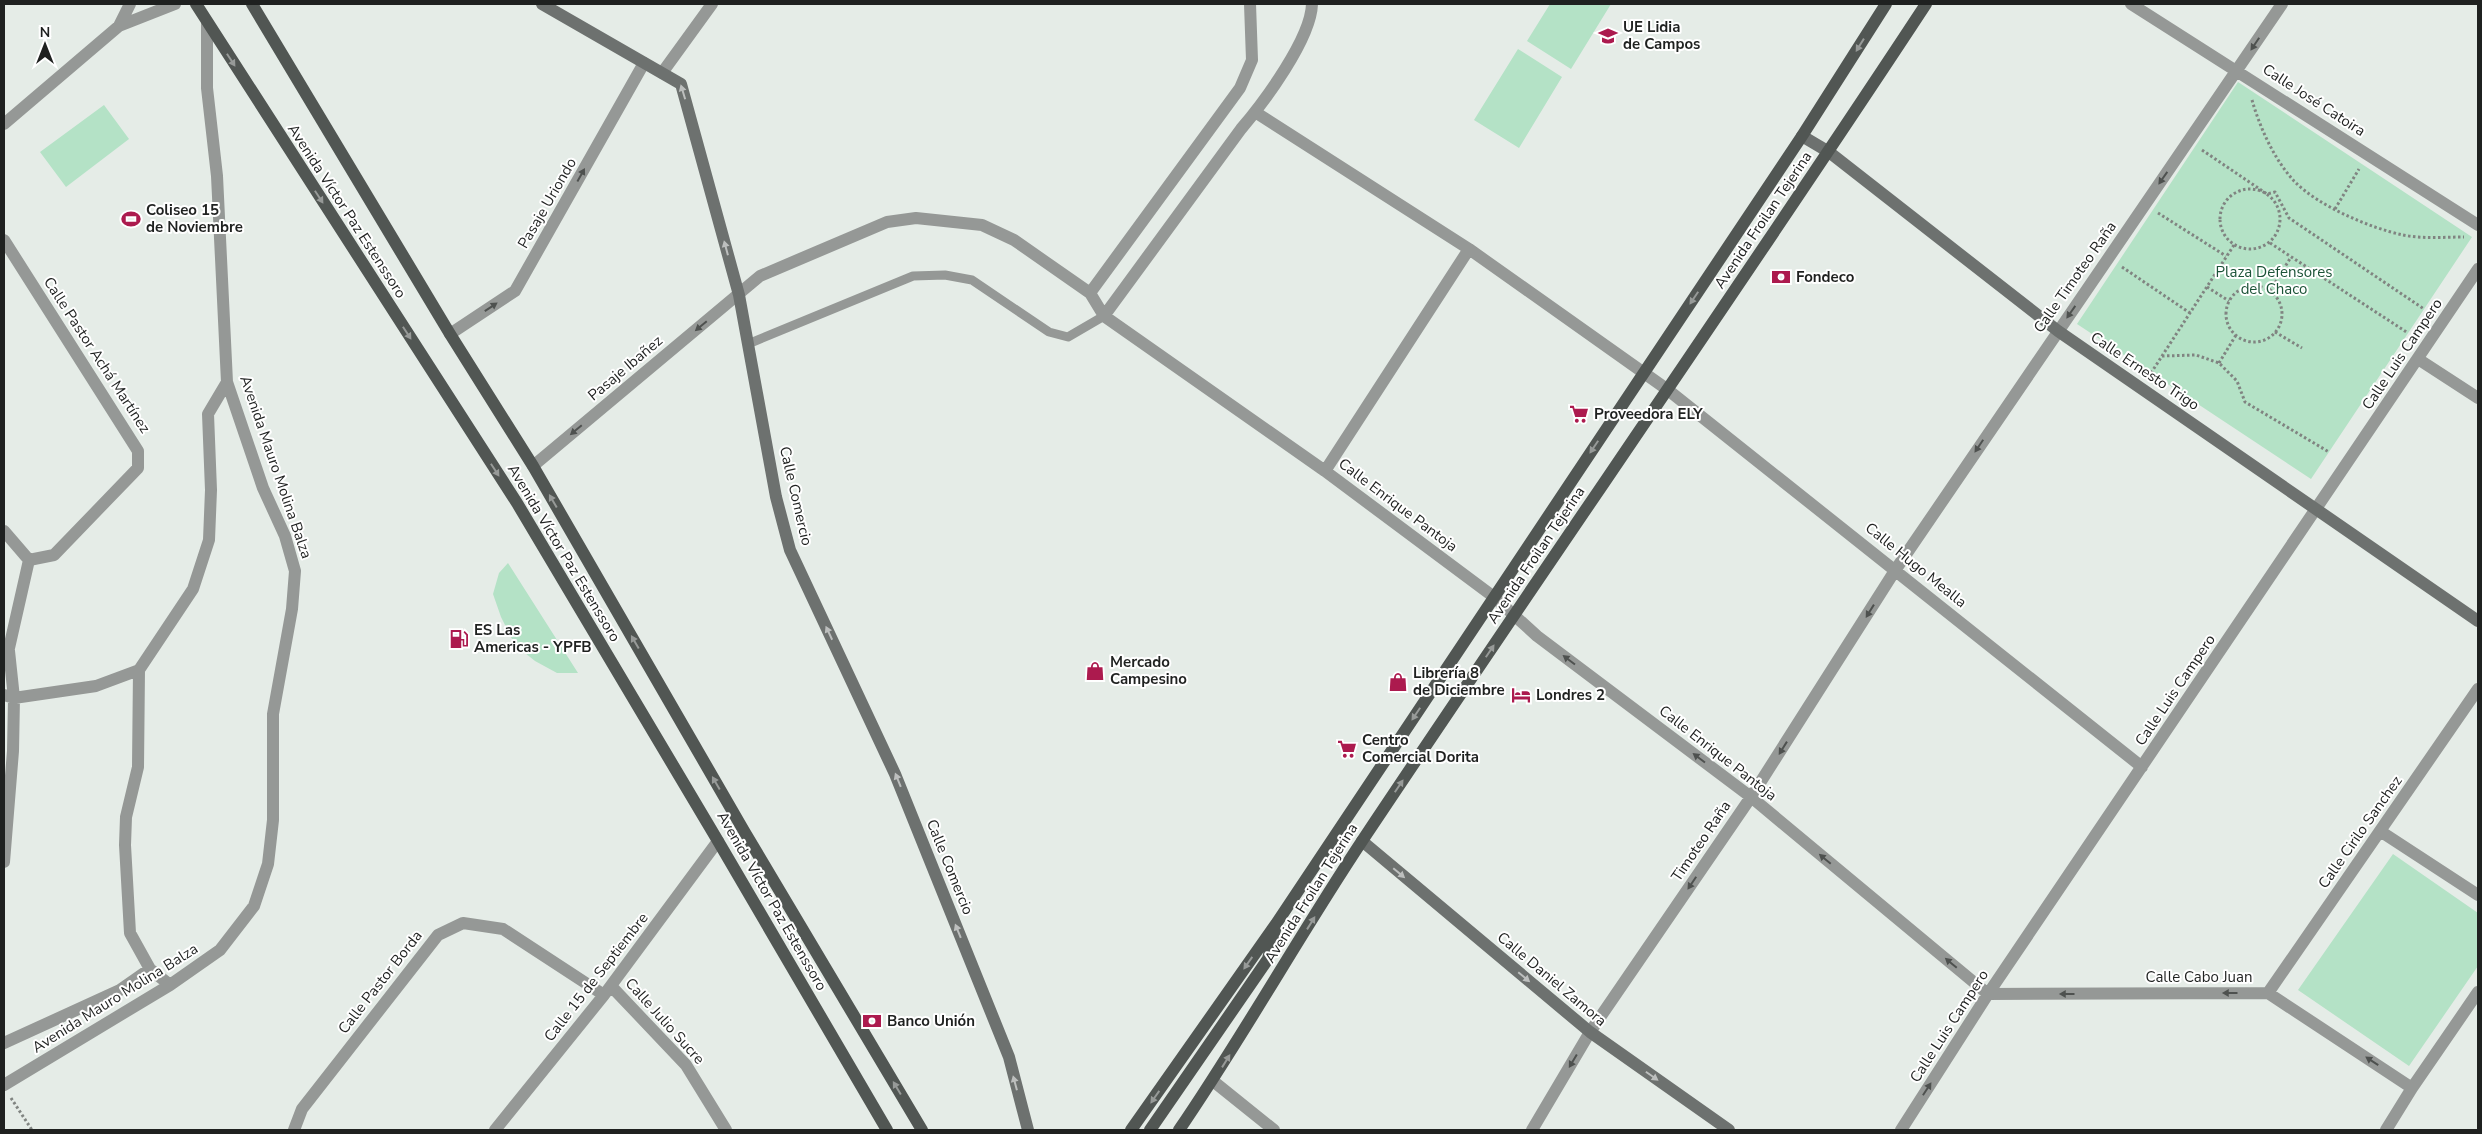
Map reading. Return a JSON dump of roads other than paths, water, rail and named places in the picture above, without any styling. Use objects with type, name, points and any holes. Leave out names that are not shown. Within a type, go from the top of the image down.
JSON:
[{"type":"main road","name":"Avenida Víctor Paz Estenssoro","points":[[196,4],[517,504],[718,841],[887,1130]]},
{"type":"main road","name":"Avenida Víctor Paz Estenssoro","points":[[252,4],[450,334],[533,466],[744,831],[922,1130]]},
{"type":"main road","name":"Avenida Froilan Tejerina","points":[[1131,1130],[1276,924],[1802,136],[1886,4]]},
{"type":"main road","name":"Avenida Froilan Tejerina","points":[[1179,1130],[1213,1081],[1362,841],[1829,152],[1926,4]]},
{"type":"main road","points":[[1150,1130],[1268,959],[1276,924]]},
{"type":"street","points":[[119,26],[130,4]]},
{"type":"street","points":[[4,124],[119,26],[175,4]]},
{"type":"street","name":"Calle Comercio","points":[[542,4],[681,84],[738,295],[776,497],[790,550],[899,783],[1009,1057],[1028,1130]]},
{"type":"street","points":[[662,73],[712,4]]},
{"type":"street","points":[[1090,293],[1240,88],[1252,60],[1250,4]]},
{"type":"street","points":[[1104,316],[1241,129],[1256,112],[1303,38],[1310,21],[1312,4]]},
{"type":"street","name":"Calle José Catoira","points":[[2130,4],[2238,70],[2478,225]]},
{"type":"street","name":"Calle Timoteo Raña","points":[[1896,569],[2282,4]]},
{"type":"street","name":"Avenida Mauro Molina Balza","points":[[6,1090],[170,985],[220,950],[254,906],[268,864],[273,820],[272,714],[292,609],[295,571],[285,536],[263,488],[227,382],[217,176],[207,88],[207,23]]},
{"type":"street","name":"Pasaje Uriondo","points":[[450,334],[515,291],[644,63]]},
{"type":"street","name":"Calle Hugo Mealla","points":[[1256,112],[1469,249],[1644,372],[1896,569],[2142,767]]},
{"type":"street","name":"Calle Ernesto Trigo","points":[[1802,136],[1829,152],[2058,330],[2478,621]]},
{"type":"street","name":"Calle Enrique Pantoja","points":[[738,295],[760,276],[887,222],[916,218],[982,225],[1014,240],[1090,293],[1104,316],[1325,470],[1494,597],[1514,616],[1751,797],[1988,994]]},
{"type":"street","name":"Calle Pastor Achá Martínez","points":[[4,240],[138,451],[138,468],[54,556],[29,560]]},
{"type":"street","points":[[1325,470],[1469,249]]},
{"type":"street","name":"Calle Luis Campero","points":[[1901,1130],[1988,994],[2478,269]]},
{"type":"street","name":"Pasaje Ibañez","points":[[533,466],[738,295]]},
{"type":"street","points":[[2418,359],[2478,398]]},
{"type":"street","points":[[170,985],[150,969],[130,933],[125,845],[126,818],[138,767],[139,670],[193,589],[209,540],[211,490],[208,414],[227,382]]},
{"type":"street","points":[[4,531],[29,560],[10,651],[4,666]]},
{"type":"street","name":"Timoteo Raña","points":[[1532,1130],[1590,1032],[1751,797],[1896,569]]},
{"type":"street","points":[[4,862],[13,751],[9,696],[10,651]]},
{"type":"street","points":[[9,696],[96,686],[139,670]]},
{"type":"street","name":"Calle Cirilo Sanchez","points":[[2268,993],[2478,689]]},
{"type":"street","points":[[2380,831],[2478,895]]},
{"type":"street","name":"Calle 15 de Septiembre","points":[[495,1130],[608,991],[718,841]]},
{"type":"street","name":"Calle Daniel Zamora","points":[[1362,841],[1590,1032],[1730,1130]]},
{"type":"street","name":"Calle Pastor Borda","points":[[294,1130],[302,1109],[438,935],[463,923],[503,930],[608,991]]},
{"type":"street","points":[[4,1043],[120,990],[150,969]]},
{"type":"street","name":"Calle Julio Sucre","points":[[608,991],[686,1065],[726,1130]]},
{"type":"street","points":[[2386,1130],[2412,1088],[2478,992]]},
{"type":"street","name":"Calle Cabo Juan","points":[[1988,994],[2268,993],[2412,1088]]},
{"type":"street","points":[[1213,1081],[1274,1130]]},
{"type":"lane","points":[[748,344],[913,276],[945,275],[972,280],[1049,332],[1068,338],[1104,316]]},
{"type":"place","name":"UE Lidia de Campos","points":[[1608,36]]},
{"type":"place","name":"Coliseo 15 de Noviembre","points":[[131,219]]},
{"type":"place","name":"Fondeco","points":[[1781,277]]},
{"type":"place","name":"Proveedora ELY","points":[[1579,414]]},
{"type":"place","name":"ES Las Americas - YPFB","points":[[459,639]]},
{"type":"place","name":"Mercado Campesino","points":[[1095,671]]},
{"type":"place","name":"Librería 8 de Diciembre","points":[[1398,682]]},
{"type":"place","name":"Londres 2","points":[[1521,695]]},
{"type":"place","name":"Centro Comercial Dorita","points":[[1347,749]]},
{"type":"place","name":"Banco Unión","points":[[872,1021]]},
{"type":"park label","name":"Plaza Defensores del Chaco","points":[[2274,280]]}]
